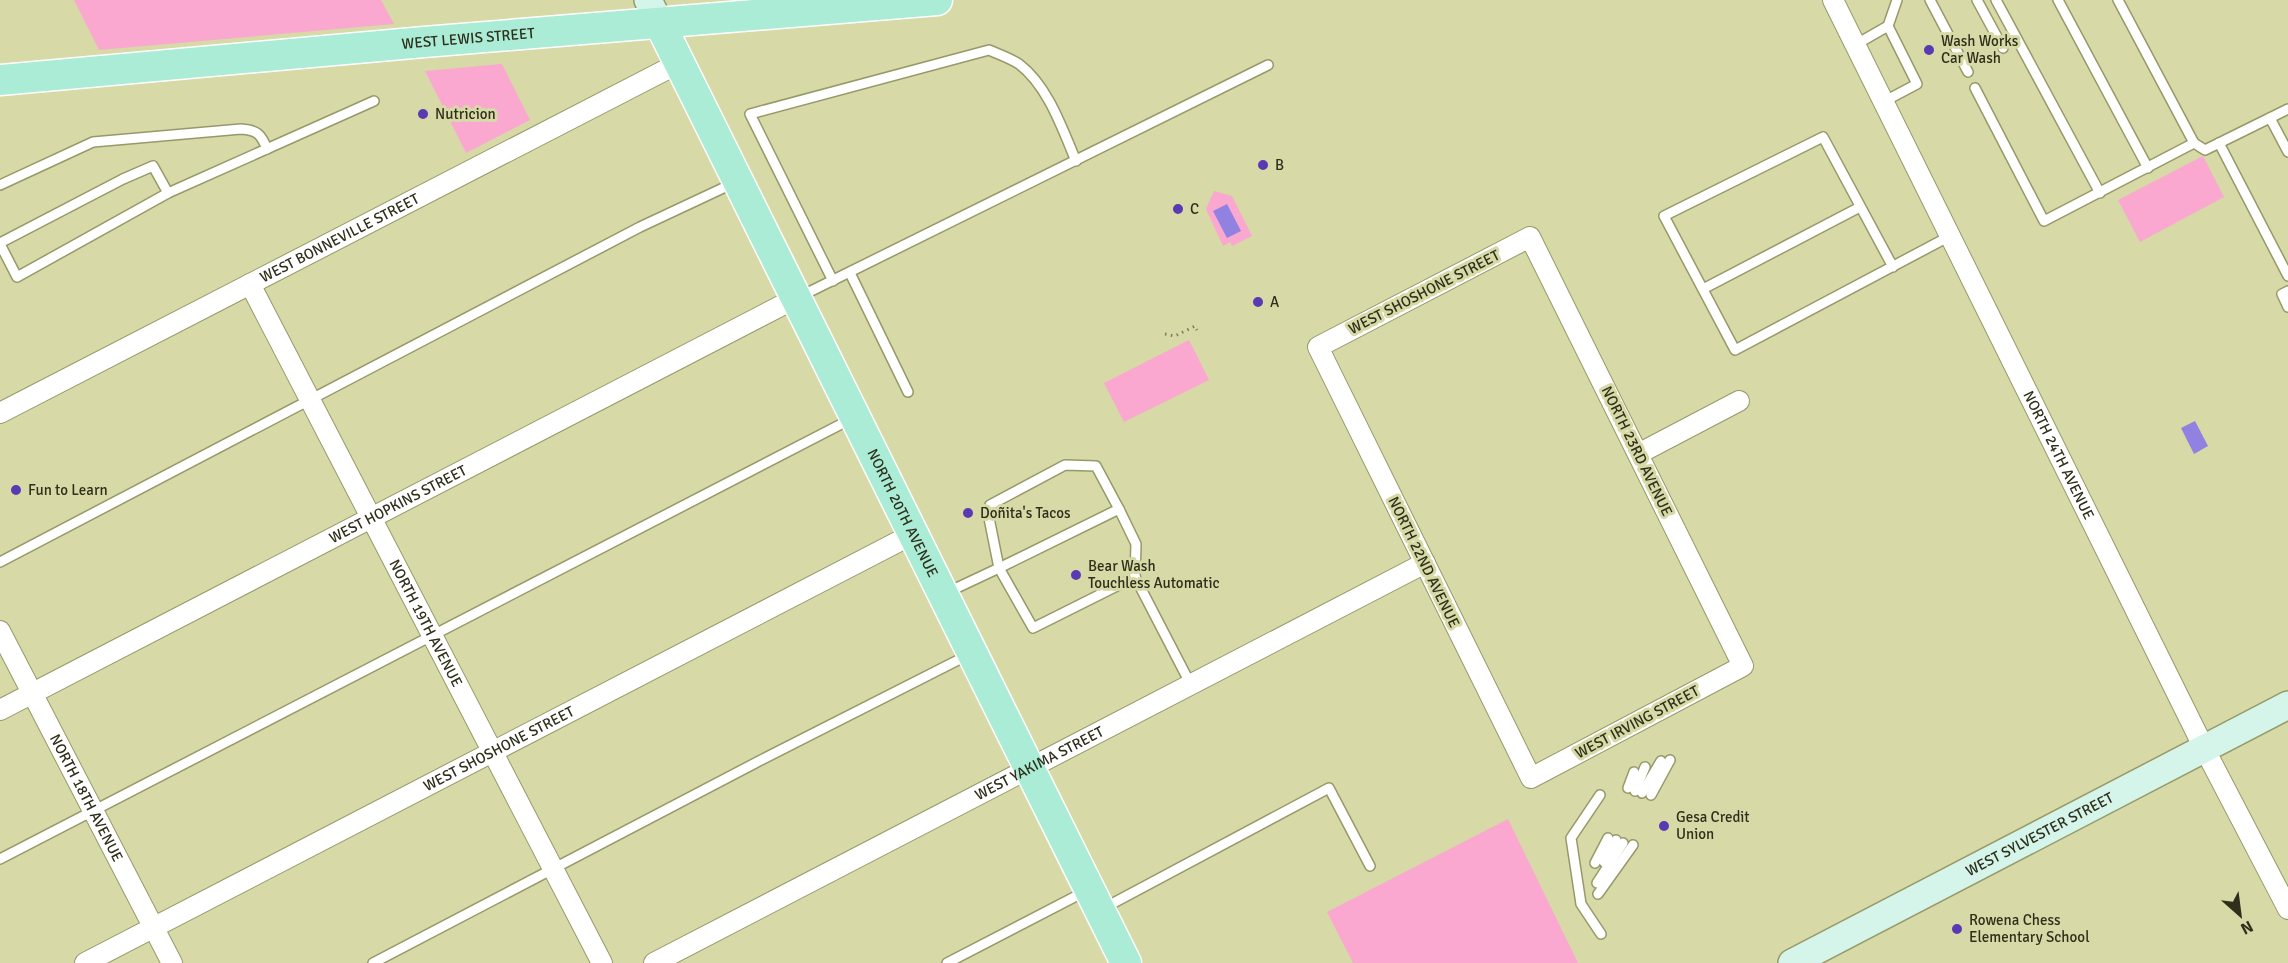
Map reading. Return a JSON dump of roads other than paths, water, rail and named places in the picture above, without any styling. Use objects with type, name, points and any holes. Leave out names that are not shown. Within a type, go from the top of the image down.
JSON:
[{"type":"main road","name":"WEST LEWIS STREET","points":[[0,80],[424,42],[654,12],[937,0]]},
{"type":"main road","name":"NORTH 20TH AVENUE","points":[[654,12],[1126,963]]},
{"type":"street","name":"NORTH 24TH AVENUE","points":[[1833,0],[2204,748],[2288,909]]},
{"type":"street","name":"WEST BONNEVILLE STREET","points":[[0,413],[679,63]]},
{"type":"street","name":"WEST SHOSHONE STREET","points":[[1318,346],[1530,237]]},
{"type":"street","name":"NORTH 23RD AVENUE","points":[[1530,237],[1743,666]]},
{"type":"street","name":"NORTH 19TH AVENUE","points":[[250,284],[602,963]]},
{"type":"street","name":"WEST HOPKINS STREET","points":[[0,710],[796,298]]},
{"type":"street","name":"NORTH 22ND AVENUE","points":[[1318,346],[1531,778]]},
{"type":"street","points":[[1638,454],[1739,400]]},
{"type":"street","name":"WEST SHOSHONE STREET","points":[[85,963],[913,534]]},
{"type":"street","name":"WEST YAKIMA STREET","points":[[654,963],[1425,563]]},
{"type":"street","name":"NORTH 18TH AVENUE","points":[[0,631],[172,963]]},
{"type":"street","name":"WEST IRVING STREET","points":[[1531,778],[1743,666]]},
{"type":"street","name":"WEST SYLVESTER STREET","points":[[1792,963],[2288,705]]},
{"type":"lane","points":[[1855,45],[1888,26],[1897,0]]},
{"type":"lane","points":[[1930,0],[1968,72]]},
{"type":"lane","points":[[1977,0],[2003,48]]},
{"type":"lane","points":[[1996,0],[2100,193]]},
{"type":"lane","points":[[2058,0],[2148,168]]},
{"type":"lane","points":[[2118,0],[2194,143],[2205,150],[2288,109]]},
{"type":"lane","points":[[1883,102],[1917,84],[1888,26]]},
{"type":"lane","points":[[833,281],[750,114],[989,50],[1018,64],[1037,84],[1063,128],[1076,161]]},
{"type":"lane","points":[[796,298],[1268,65]]},
{"type":"lane","points":[[1975,88],[2044,221],[2194,143]]},
{"type":"lane","points":[[168,193],[153,166],[123,179],[0,243],[17,277],[168,193],[374,101]]},
{"type":"lane","points":[[2270,118],[2288,152]]},
{"type":"lane","points":[[0,184],[93,142],[241,129],[254,130],[261,135],[267,149]]},
{"type":"lane","points":[[1893,267],[1822,137],[1664,216],[1735,350],[1893,267],[1950,236]]},
{"type":"lane","points":[[2219,143],[2288,276]]},
{"type":"lane","points":[[0,562],[640,227],[738,181]]},
{"type":"lane","points":[[1703,289],[1860,207]]},
{"type":"lane","points":[[850,273],[908,392]]},
{"type":"lane","points":[[2288,291],[2282,294],[2288,307]]},
{"type":"lane","points":[[0,859],[855,417]]},
{"type":"lane","points":[[1135,577],[1033,628],[999,568],[988,513],[990,505],[1065,465],[1096,466],[1136,544],[1135,577],[1191,685]]},
{"type":"lane","points":[[943,595],[1119,509]]},
{"type":"lane","points":[[373,963],[972,653]]},
{"type":"lane","points":[[1639,792],[1666,760]]},
{"type":"lane","points":[[1639,792],[1645,767]]},
{"type":"lane","points":[[1634,772],[1639,792]]},
{"type":"lane","points":[[947,963],[1094,900],[1329,788],[1370,866]]},
{"type":"lane","points":[[1600,795],[1570,838],[1581,904],[1601,934]]},
{"type":"lane","points":[[1595,863],[1620,842]]},
{"type":"lane","points":[[1596,880],[1620,842]]},
{"type":"lane","points":[[1598,894],[1620,842]]},
{"type":"place","name":"Wash Works Car Wash","points":[[1929,50]]},
{"type":"place","name":"Nutricion","points":[[423,114]]},
{"type":"place","name":"B","points":[[1263,165]]},
{"type":"place","name":"C","points":[[1178,209]]},
{"type":"place","name":"A","points":[[1258,302]]},
{"type":"place","name":"Fun to Learn","points":[[16,490]]},
{"type":"place","name":"Doñita's Tacos","points":[[968,513]]},
{"type":"place","name":"Bear Wash Touchless Automatic","points":[[1076,575]]},
{"type":"place","name":"Gesa Credit Union","points":[[1664,826]]},
{"type":"place","name":"Rowena Chess Elementary School","points":[[1957,929]]}]
